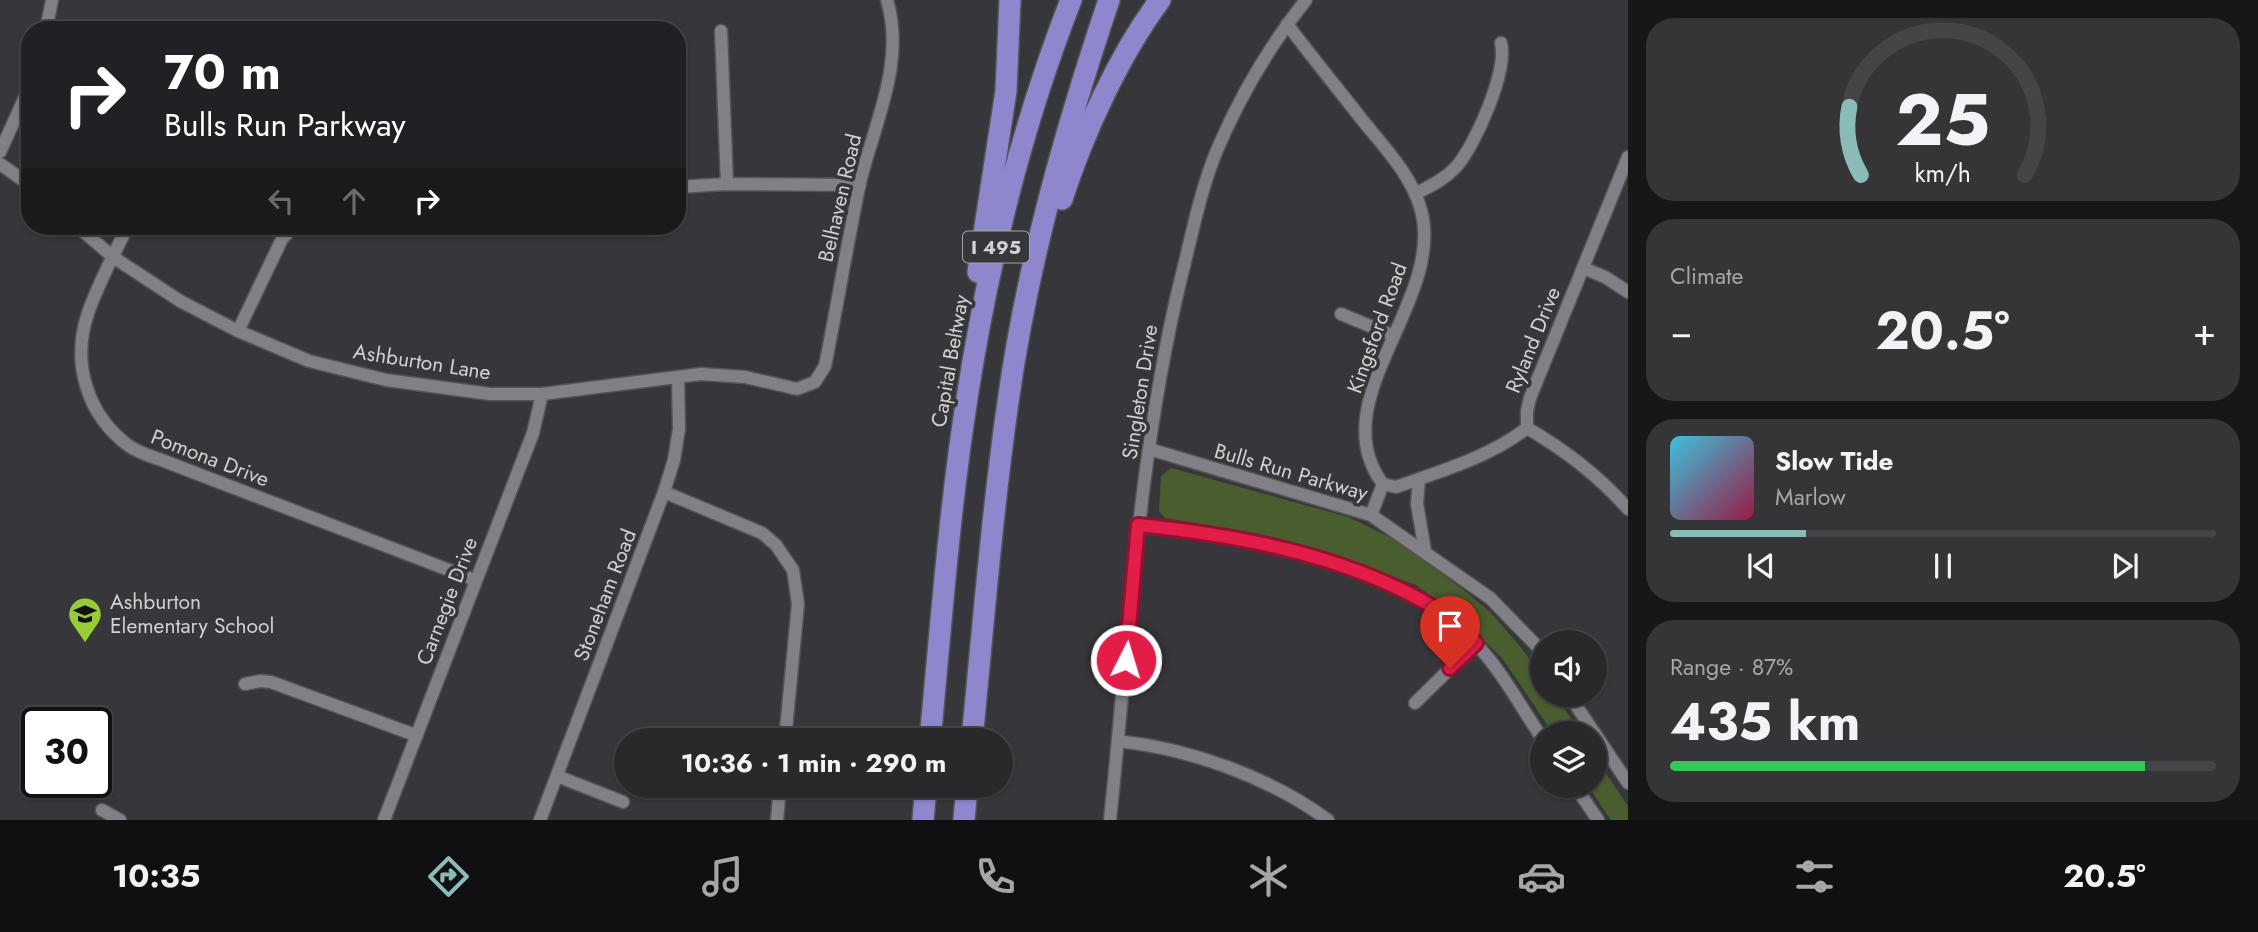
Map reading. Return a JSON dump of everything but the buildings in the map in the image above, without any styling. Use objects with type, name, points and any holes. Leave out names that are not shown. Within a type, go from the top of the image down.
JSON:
[{"type":"highway","points":[[953,502],[969,328],[1006,91],[1010,0]]},
{"type":"highway","name":"Capital Beltway","points":[[931,728],[953,502],[967,399],[993,260],[1035,103],[1071,0]]},
{"type":"highway","name":"I 495","points":[[973,728],[995,506],[1019,338],[1049,197],[1109,0]]},
{"type":"highway","points":[[1019,338],[1067,183],[1083,144],[1125,58],[1160,0]]},
{"type":"highway","points":[[923,820],[925,798]]},
{"type":"highway","points":[[964,820],[966,798]]},
{"type":"street","points":[[48,21],[52,0]]},
{"type":"street","name":"Belhaven Road","points":[[797,389],[815,382],[825,366],[860,185],[891,72],[894,34],[887,0]]},
{"type":"street","name":"Singleton Drive","points":[[1110,820],[1138,525],[1167,338],[1200,201],[1217,150],[1258,69],[1306,0]]},
{"type":"street","name":"Kingsford Road","points":[[1287,24],[1398,165],[1415,194],[1421,212],[1424,231],[1422,263],[1372,393],[1364,423],[1369,462],[1383,484]]},
{"type":"street","points":[[721,31],[727,184]]},
{"type":"street","points":[[1415,194],[1442,180],[1457,166],[1469,147],[1486,112],[1501,69],[1504,54],[1501,43]]},
{"type":"street","points":[[0,152],[21,106]]},
{"type":"street","name":"Ryland Drive","points":[[1527,428],[1530,398],[1628,157]]},
{"type":"street","points":[[0,164],[21,179]]},
{"type":"street","points":[[686,186],[727,184],[860,185]]},
{"type":"street","name":"Ashburton Lane","points":[[87,235],[113,257],[180,301],[238,331],[309,361],[386,380],[490,394],[542,394],[701,374],[746,377],[797,389]]},
{"type":"street","name":"Pomona Drive","points":[[124,235],[88,313],[80,346],[82,376],[94,409],[107,427],[132,448],[153,457],[475,580]]},
{"type":"street","points":[[238,331],[286,235]]},
{"type":"street","points":[[1583,268],[1605,277],[1628,292]]},
{"type":"street","points":[[1341,314],[1394,336]]},
{"type":"street","name":"Stoneham Road","points":[[540,820],[674,460],[679,429],[678,377]]},
{"type":"street","name":"Carnegie Drive","points":[[384,820],[533,433],[542,394]]},
{"type":"street","points":[[1371,515],[1383,484],[1396,487],[1486,454],[1509,442],[1527,428],[1586,468],[1628,509]]},
{"type":"street","name":"Bulls Run Parkway","points":[[1149,449],[1371,515],[1490,598],[1530,639]]},
{"type":"street","points":[[1419,479],[1417,504],[1425,551]]},
{"type":"street","points":[[664,492],[762,533],[776,545],[793,570],[798,604],[786,728]]},
{"type":"street","points":[[1138,525],[1273,546],[1345,567],[1421,600],[1450,619],[1476,643],[1530,721]]},
{"type":"street","points":[[1415,703],[1476,643]]},
{"type":"street","points":[[245,684],[271,682],[415,734]]},
{"type":"street","points":[[1578,707],[1623,765],[1628,783]]},
{"type":"street","points":[[1118,741],[1144,744],[1210,760],[1256,779],[1328,820]]},
{"type":"street","points":[[557,776],[623,802]]},
{"type":"street","points":[[777,820],[779,798]]},
{"type":"street","points":[[1583,798],[1598,820]]},
{"type":"street","points":[[102,810],[120,820]]},
{"type":"green space","points":[[1171,468],[1348,517],[1394,539],[1491,613],[1519,645],[1530,660],[1530,699],[1502,658],[1461,619],[1416,585],[1316,549],[1239,531],[1165,518],[1159,511],[1161,476]]},
{"type":"green space","points":[[1535,707],[1564,707],[1572,721],[1545,721]]},
{"type":"green space","points":[[1607,775],[1628,806],[1628,820],[1611,820],[1596,798],[1607,798]]},
{"type":"place","name":"Ashburton Elementary School","points":[[85,644]]},
{"type":"route","points":[[1126,660],[1138,525],[1179,529],[1273,546],[1345,567],[1421,600],[1450,619],[1476,643],[1450,668]]}]
